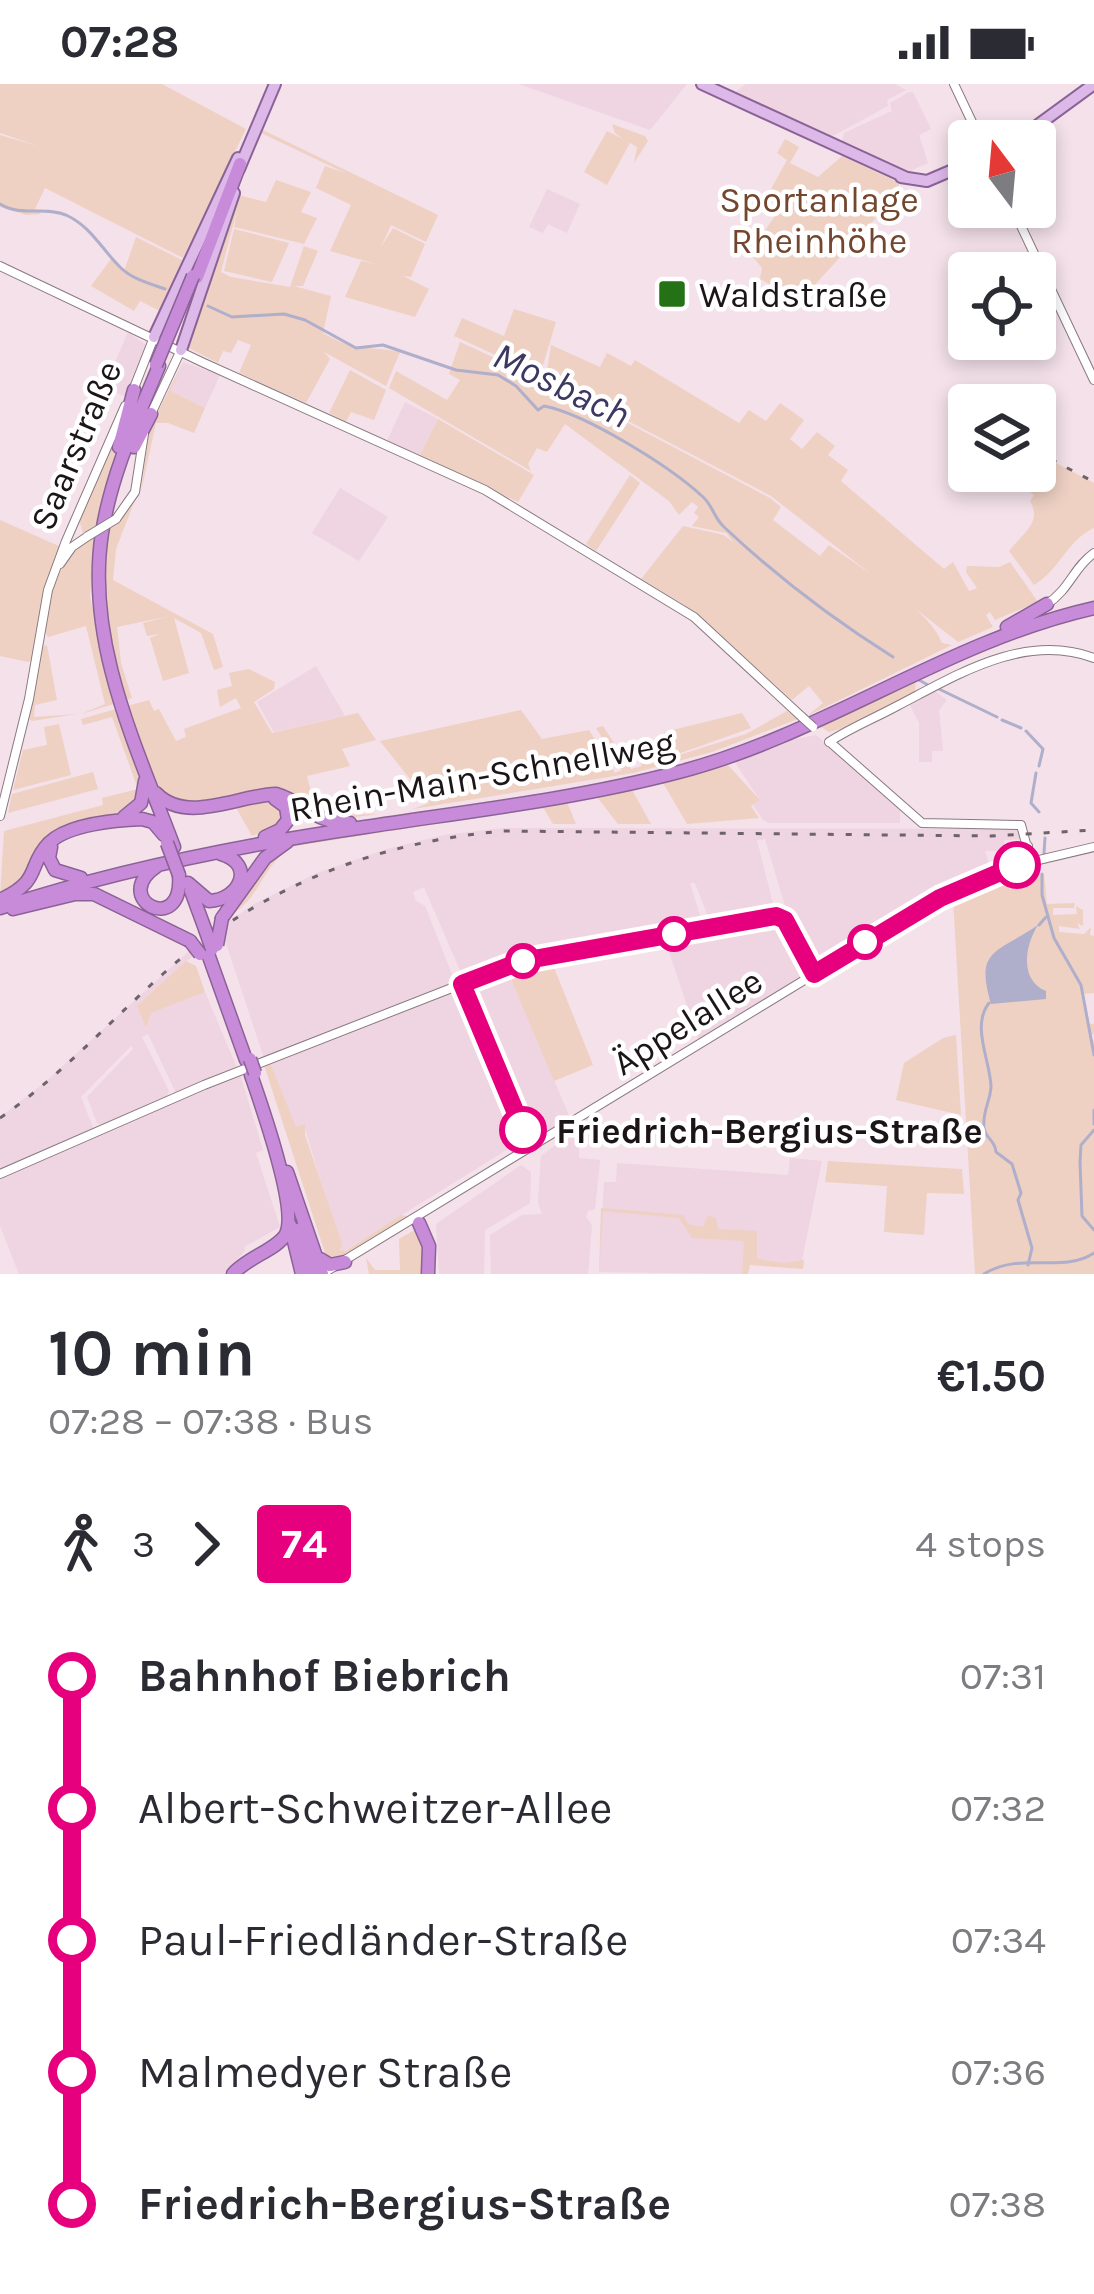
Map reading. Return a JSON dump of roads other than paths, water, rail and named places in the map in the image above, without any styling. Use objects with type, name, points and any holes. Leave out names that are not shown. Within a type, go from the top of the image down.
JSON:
[{"type":"highway","points":[[238,165],[113,485],[100,556],[102,627],[148,784],[172,806],[200,807],[276,794],[316,818],[357,823]]},
{"type":"highway","points":[[195,276],[238,165]]},
{"type":"highway","points":[[115,466],[160,367]]},
{"type":"highway","points":[[134,390],[98,539],[96,603],[106,664],[183,876],[198,934],[220,972],[325,1274]]},
{"type":"highway","points":[[113,485],[151,414]]},
{"type":"highway","points":[[1008,630],[1047,604]]},
{"type":"highway","name":"Rhein-Main-Schnellweg","points":[[0,905],[162,863],[592,792],[682,771],[766,743],[991,636],[1094,605]]},
{"type":"highway","name":"Rhein-Main-Schnellweg","points":[[0,905],[81,878],[264,838],[591,786],[681,766],[769,736],[911,672]]},
{"type":"highway","points":[[116,821],[139,807],[148,784]]},
{"type":"highway","points":[[242,799],[275,799],[286,807],[285,825],[264,838]]},
{"type":"highway","points":[[170,841],[176,820],[200,807]]},
{"type":"highway","points":[[0,905],[27,883],[45,849],[58,837],[116,821],[148,820],[170,841]]},
{"type":"highway","points":[[248,1059],[209,950],[222,918],[270,853],[305,836]]},
{"type":"highway","points":[[58,837],[49,853],[52,866],[66,876],[81,878]]},
{"type":"highway","points":[[183,876],[209,901],[223,900],[237,889],[242,877],[231,856],[214,853]]},
{"type":"highway","points":[[162,863],[141,882],[141,895],[149,906],[162,909],[173,904],[183,876]]},
{"type":"highway","points":[[0,905],[33,907],[75,894],[94,894],[198,934]]},
{"type":"highway","points":[[253,1074],[279,1165],[301,1274]]},
{"type":"highway","points":[[286,1169],[312,1274]]},
{"type":"highway","points":[[233,1274],[286,1234],[286,1206]]},
{"type":"highway","points":[[421,1220],[427,1238],[428,1274]]},
{"type":"highway","points":[[265,1250],[287,1253],[301,1274]]},
{"type":"highway","points":[[319,1258],[330,1265],[345,1262]]},
{"type":"main road","points":[[147,336],[160,323],[273,84]]},
{"type":"main road","points":[[1045,120],[1094,84]]},
{"type":"main road","points":[[706,86],[907,178],[929,181],[948,172]]},
{"type":"main road","points":[[186,353],[228,217],[238,165]]},
{"type":"street","points":[[954,84],[971,120]]},
{"type":"street","points":[[1022,228],[1094,380]]},
{"type":"street","points":[[0,266],[495,497],[694,619],[917,820],[929,825],[1016,824],[1024,830],[1028,864]]},
{"type":"street","name":"Saarstraße","points":[[52,577],[72,547],[116,519],[136,490],[160,367],[147,336]]},
{"type":"street","name":"Saarstraße","points":[[0,816],[52,577],[134,390],[160,367],[186,353]]},
{"type":"street","points":[[75,530],[88,536]]},
{"type":"street","points":[[1047,604],[1064,592],[1094,553]]},
{"type":"street","points":[[828,741],[982,663],[1042,651],[1094,658]]},
{"type":"street","points":[[1011,869],[1007,854],[1028,847]]},
{"type":"street","name":"Äppelallee","points":[[325,1274],[930,908],[1011,869],[1094,849]]},
{"type":"street","points":[[0,1174],[236,1072],[508,965],[780,916],[813,976]]},
{"type":"street","name":"Äppelallee","points":[[325,1274],[421,1220]]},
{"type":"water","points":[[1038,925],[1030,942],[1028,971],[1046,991],[1046,999],[991,1004],[986,973],[992,955]]},
{"type":"waterway","name":"Mosbach","points":[[0,204],[66,215],[90,232],[125,272],[165,289]]},
{"type":"waterway","name":"Mosbach","points":[[208,306],[232,317],[284,314],[356,348],[383,345],[456,370],[498,375],[538,410],[544,406],[582,419],[671,471],[703,497],[721,523],[764,562],[893,657]]},
{"type":"waterway","name":"Mosbach","points":[[919,680],[928,685]]},
{"type":"waterway","name":"Mosbach","points":[[939,689],[997,717]]},
{"type":"waterway","name":"Mosbach","points":[[1002,720],[1021,728]]},
{"type":"waterway","name":"Mosbach","points":[[1026,731],[1043,749],[1039,766]]},
{"type":"waterway","name":"Mosbach","points":[[1036,773],[1031,803],[1039,812]]},
{"type":"waterway","name":"Mosbach","points":[[1044,853],[1045,838]]},
{"type":"waterway","name":"Mosbach","points":[[1042,874],[1042,895],[1054,938],[1081,985],[1094,1055]]},
{"type":"waterway","points":[[1039,925],[1046,917]]},
{"type":"waterway","points":[[989,1003],[982,1022],[991,1086],[984,1128],[996,1152],[1012,1164],[1032,1248],[1028,1265]]},
{"type":"waterway","name":"Mosbach","points":[[1094,1110],[1094,1124]]},
{"type":"waterway","name":"Mosbach","points":[[1094,1130],[1081,1145],[1080,1162],[1082,1216],[1094,1230]]},
{"type":"waterway","name":"Mosbach","points":[[984,1274],[1012,1264],[1069,1262],[1094,1253]]},
{"type":"railway","points":[[1056,462],[1094,482]]},
{"type":"railway","points":[[0,1118],[64,1067],[164,973],[240,916],[323,873],[412,845],[505,831],[991,836],[1094,830]]},
{"type":"place","name":"Waldstraße","points":[[672,294]]},
{"type":"place","name":"Friedrich-Bergius-Straße","points":[[523,1130]]},
{"type":"park label","name":"Sportanlage Rheinhöhe","points":[[819,220]]}]
